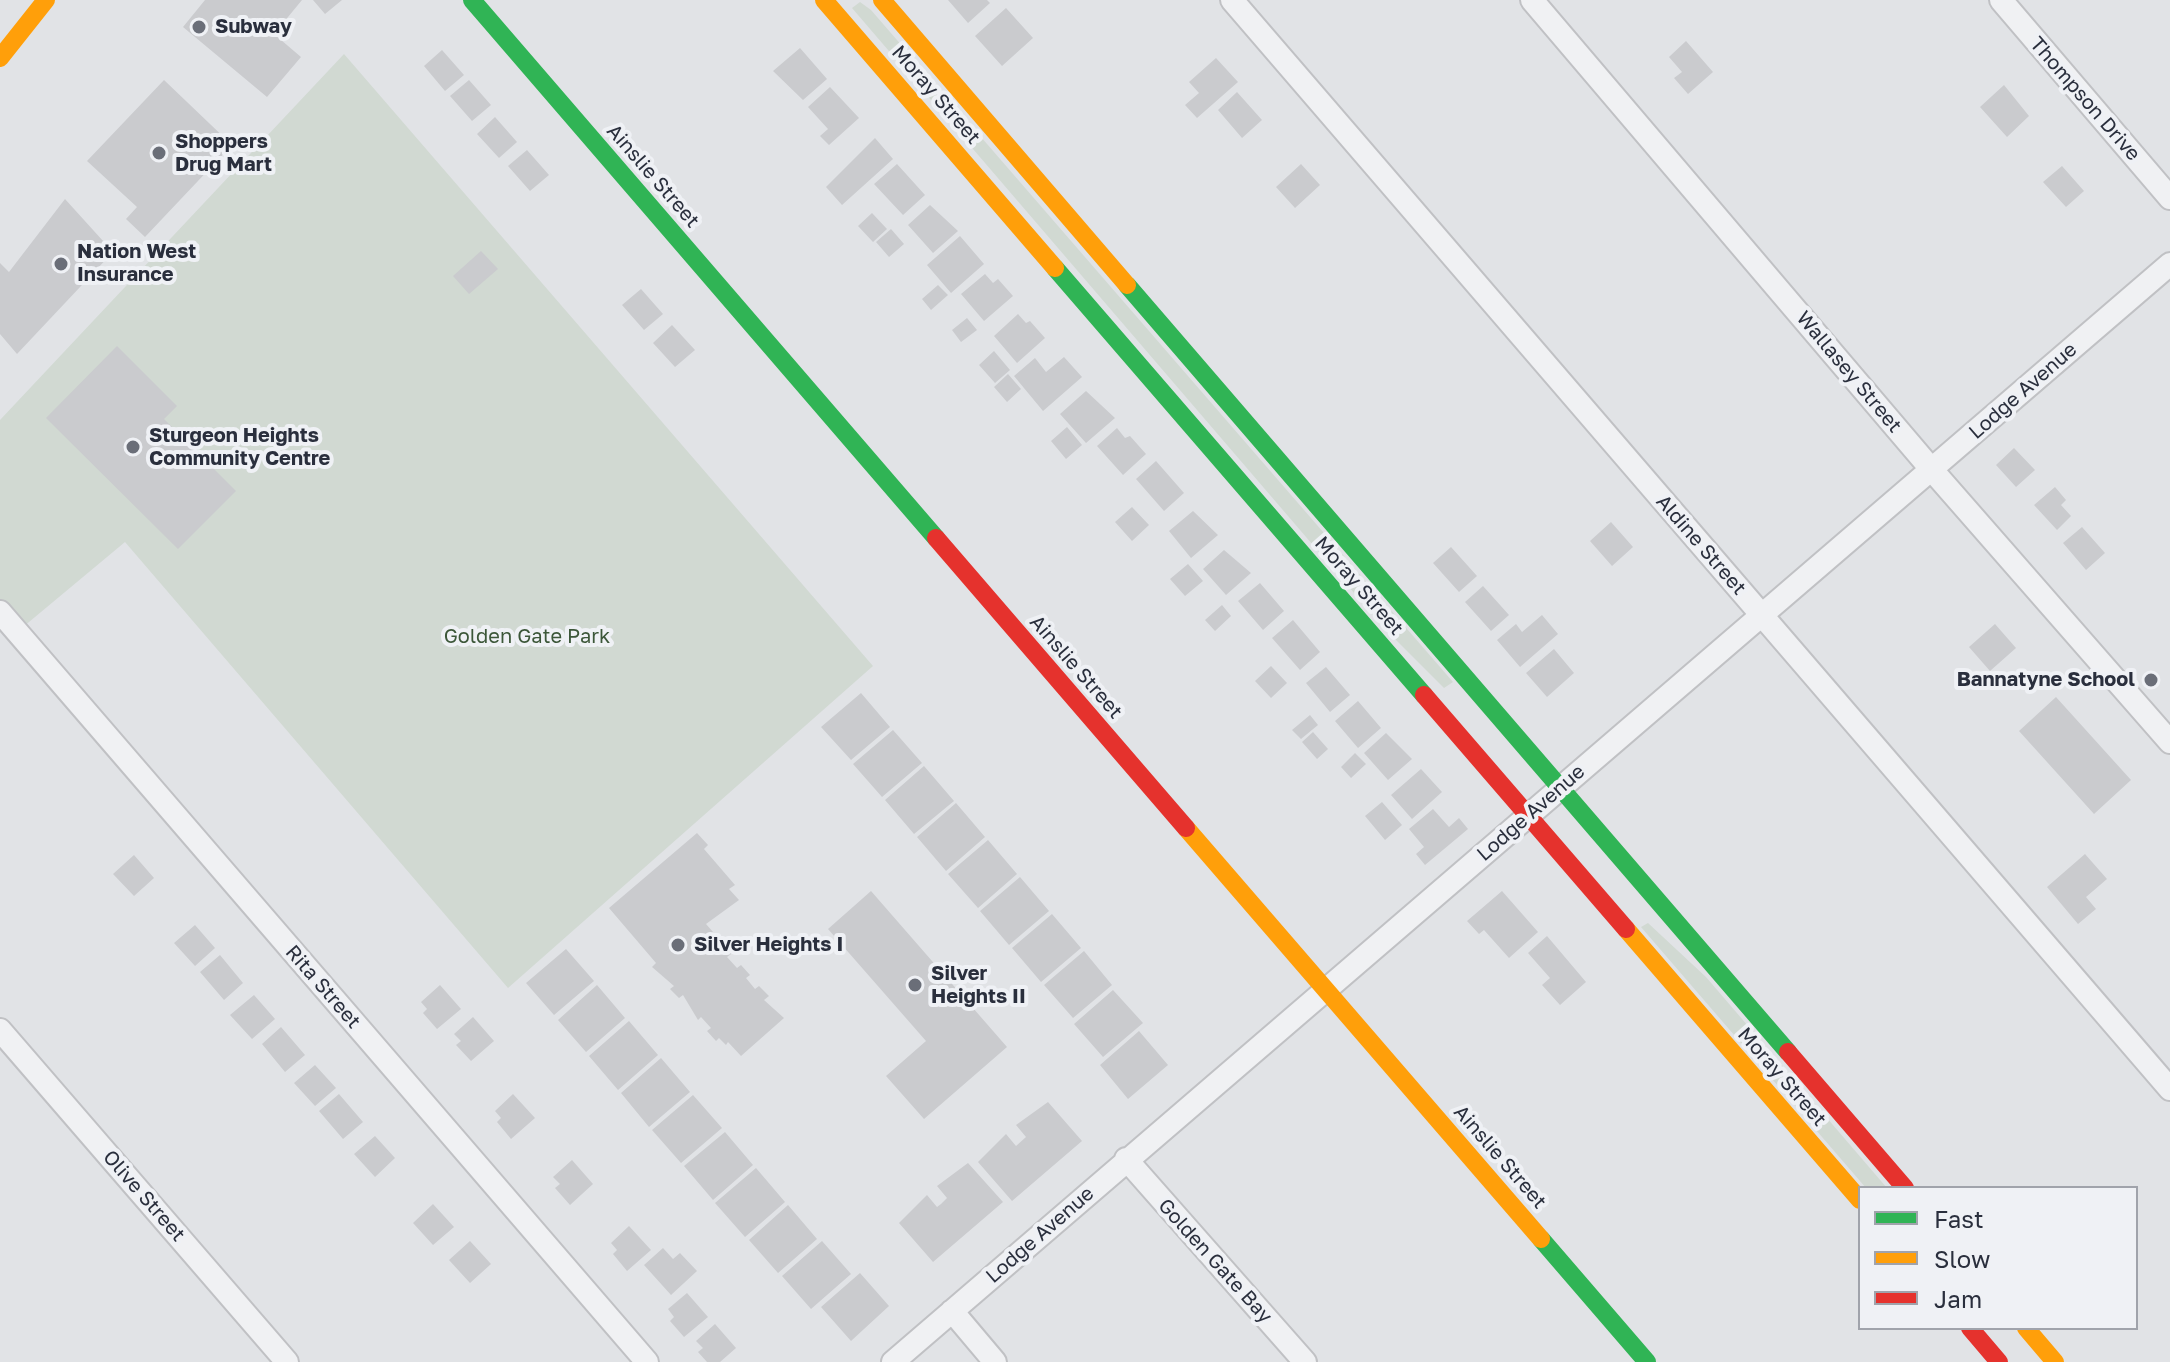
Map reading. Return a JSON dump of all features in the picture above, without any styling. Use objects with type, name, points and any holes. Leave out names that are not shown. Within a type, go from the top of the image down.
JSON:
[{"type":"main road","points":[[0,58],[46,0]]},
{"type":"main road","name":"Ainslie Street","points":[[472,0],[1647,1362]]},
{"type":"main road","name":"Moray Street","points":[[824,0],[1858,1198]]},
{"type":"main road","name":"Moray Street","points":[[882,0],[1903,1186]]},
{"type":"main road","points":[[1972,1330],[1999,1362]]},
{"type":"main road","points":[[2028,1330],[2055,1362]]},
{"type":"street","name":"Aldine Street","points":[[1232,0],[2170,1089]]},
{"type":"street","name":"Wallasey Street","points":[[1532,0],[1932,470],[2170,742]]},
{"type":"street","name":"Thompson Drive","points":[[2001,0],[2170,198]]},
{"type":"street","name":"Lodge Avenue","points":[[893,1362],[2170,264]]},
{"type":"street","name":"Rita Street","points":[[0,612],[647,1362]]},
{"type":"street","name":"Olive Street","points":[[0,1030],[287,1362]]},
{"type":"street","name":"Golden Gate Bay","points":[[1126,1159],[1305,1362]]},
{"type":"street","points":[[952,1311],[995,1362]]},
{"type":"green space","points":[[860,2],[871,10],[1453,682],[1444,688],[1385,629],[852,8]]},
{"type":"green space","name":"Golden Gate Park","points":[[344,54],[873,666],[508,988],[125,542],[17,632],[0,612],[0,420]]},
{"type":"green space","points":[[1648,923],[1706,977],[1885,1186],[1864,1186],[1641,927]]},
{"type":"building","points":[[205,0],[302,0],[274,34],[301,57],[267,97],[183,27]]},
{"type":"building","points":[[313,0],[342,0],[325,14]]},
{"type":"building","points":[[948,0],[987,0],[990,3],[968,23]]},
{"type":"building","points":[[1006,8],[1033,38],[1002,66],[975,36]]},
{"type":"building","points":[[1686,41],[1713,72],[1688,94],[1674,78],[1682,72],[1669,57]]},
{"type":"building","points":[[800,48],[827,79],[803,100],[773,71]]},
{"type":"building","points":[[442,50],[464,75],[445,91],[424,66]]},
{"type":"building","points":[[1216,58],[1238,82],[1197,118],[1185,105],[1199,93],[1189,82]]},
{"type":"building","name":"Shoppers Drug Mart","points":[[164,80],[232,145],[145,237],[126,219],[137,207],[87,161]]},
{"type":"building","points":[[469,80],[491,105],[472,121],[450,96]]},
{"type":"building","points":[[2004,85],[2029,116],[2007,137],[1980,107]]},
{"type":"building","points":[[830,87],[859,118],[829,145],[820,136],[828,129],[808,107]]},
{"type":"building","points":[[1237,92],[1262,120],[1242,138],[1218,110]]},
{"type":"building","points":[[495,117],[517,142],[499,158],[477,134]]},
{"type":"building","points":[[875,138],[893,159],[842,205],[826,187]]},
{"type":"building","points":[[527,150],[549,175],[530,191],[508,166]]},
{"type":"building","points":[[897,164],[925,195],[903,215],[874,184]]},
{"type":"building","points":[[1301,164],[1320,185],[1295,208],[1276,187]]},
{"type":"building","points":[[2062,166],[2084,191],[2066,207],[2043,182]]},
{"type":"building","points":[[65,199],[113,252],[17,354],[0,334],[0,263],[9,272]]},
{"type":"building","points":[[930,205],[958,231],[933,253],[908,225]]},
{"type":"building","points":[[872,213],[887,229],[873,242],[858,226]]},
{"type":"building","points":[[891,229],[904,244],[889,257],[876,242]]},
{"type":"building","points":[[960,236],[984,264],[951,293],[927,265]]},
{"type":"building","points":[[481,251],[498,269],[469,294],[453,276]]},
{"type":"building","points":[[985,274],[993,283],[998,279],[1013,296],[984,321],[961,294]]},
{"type":"building","points":[[938,285],[948,295],[931,310],[922,299]]},
{"type":"building","points":[[641,289],[663,314],[644,330],[622,305]]},
{"type":"building","points":[[1018,314],[1026,323],[1030,321],[1045,338],[1017,363],[994,336]]},
{"type":"building","points":[[967,318],[977,330],[961,342],[952,330]]},
{"type":"building","points":[[672,325],[695,350],[675,367],[653,343]]},
{"type":"building","name":"Sturgeon Heights Community Centre","points":[[117,346],[177,406],[164,419],[236,491],[178,549],[46,418]]},
{"type":"building","points":[[994,351],[1010,370],[995,383],[979,365]]},
{"type":"building","points":[[1064,357],[1082,377],[1043,411],[1014,376],[1035,358],[1046,372]]},
{"type":"building","points":[[1008,374],[1021,389],[1007,402],[994,387]]},
{"type":"building","points":[[1086,391],[1115,418],[1086,443],[1060,414]]},
{"type":"building","points":[[1067,427],[1082,445],[1066,459],[1051,441]]},
{"type":"building","points":[[1117,428],[1125,438],[1130,436],[1146,454],[1123,475],[1097,446]]},
{"type":"building","points":[[2014,448],[2035,470],[2016,487],[1996,465]]},
{"type":"building","points":[[1156,461],[1184,493],[1164,511],[1136,479]]},
{"type":"building","points":[[2055,487],[2066,500],[2061,505],[2071,516],[2057,530],[2034,505]]},
{"type":"building","points":[[1132,507],[1149,525],[1132,541],[1115,522]]},
{"type":"building","points":[[1193,511],[1218,535],[1191,558],[1169,531]]},
{"type":"building","points":[[1611,522],[1633,547],[1612,566],[1590,541]]},
{"type":"building","points":[[2082,527],[2105,553],[2086,570],[2063,543]]},
{"type":"building","points":[[1451,547],[1477,576],[1459,592],[1433,563]]},
{"type":"building","points":[[1224,550],[1251,573],[1226,595],[1203,569]]},
{"type":"building","points":[[1188,564],[1203,581],[1185,596],[1170,579]]},
{"type":"building","points":[[1260,583],[1284,611],[1263,630],[1238,601]]},
{"type":"building","points":[[1483,586],[1509,615],[1491,631],[1465,602]]},
{"type":"building","points":[[1222,605],[1231,616],[1215,631],[1205,620]]},
{"type":"building","points":[[1542,615],[1558,634],[1520,667],[1497,640],[1516,624],[1522,632]]},
{"type":"building","points":[[1293,620],[1320,652],[1300,670],[1272,638]]},
{"type":"building","points":[[1995,624],[2016,648],[1990,671],[1969,647]]},
{"type":"building","points":[[1554,649],[1574,673],[1547,697],[1526,673]]},
{"type":"building","points":[[1271,666],[1287,683],[1271,698],[1255,681]]},
{"type":"building","points":[[1326,667],[1350,695],[1330,712],[1306,683]]},
{"type":"building","points":[[861,693],[890,727],[851,760],[821,727]]},
{"type":"building","points":[[2056,697],[2131,780],[2094,814],[2019,731]]},
{"type":"building","points":[[1358,701],[1381,728],[1358,748],[1335,721]]},
{"type":"building","points":[[1310,715],[1318,725],[1301,739],[1292,730]]},
{"type":"building","points":[[893,730],[922,763],[882,797],[853,764]]},
{"type":"building","points":[[1313,732],[1328,749],[1317,759],[1302,742]]},
{"type":"building","points":[[1386,733],[1412,759],[1388,780],[1364,753]]},
{"type":"building","points":[[1355,753],[1366,764],[1351,778],[1341,767]]},
{"type":"building","points":[[924,766],[954,801],[914,834],[885,800]]},
{"type":"building","points":[[1421,769],[1442,792],[1412,819],[1391,795]]},
{"type":"building","points":[[1382,802],[1402,825],[1385,840],[1365,816]]},
{"type":"building","points":[[956,803],[985,837],[946,871],[917,837]]},
{"type":"building","points":[[1433,809],[1449,827],[1459,818],[1468,829],[1425,865],[1416,854],[1424,847],[1409,829]]},
{"type":"building","name":"Silver Heights I","points":[[697,833],[708,845],[704,849],[735,885],[729,889],[739,900],[706,924],[713,932],[708,936],[718,947],[723,943],[731,954],[727,957],[737,968],[741,965],[750,975],[746,978],[755,989],[759,986],[769,996],[764,1000],[784,1018],[741,1056],[728,1042],[726,1045],[719,1038],[716,1041],[707,1031],[711,1028],[701,1017],[698,1020],[683,995],[679,998],[670,989],[674,986],[652,967],[656,963],[609,908]]},
{"type":"building","points":[[988,840],[1017,874],[978,908],[948,874]]},
{"type":"building","points":[[2085,854],[2107,879],[2086,897],[2096,909],[2078,924],[2047,887]]},
{"type":"building","points":[[134,855],[154,878],[134,896],[113,874]]},
{"type":"building","points":[[1020,877],[1049,911],[1009,945],[980,911]]},
{"type":"building","name":"Silver Heights II","points":[[871,891],[1007,1047],[924,1119],[886,1076],[926,1041],[828,929]]},
{"type":"building","points":[[1502,891],[1538,932],[1509,958],[1484,930],[1479,934],[1467,921]]},
{"type":"building","points":[[1052,914],[1081,948],[1041,982],[1012,948]]},
{"type":"building","points":[[195,925],[215,948],[195,966],[174,943]]},
{"type":"building","points":[[1547,936],[1586,982],[1560,1005],[1542,985],[1550,978],[1528,953]]},
{"type":"building","points":[[566,949],[594,981],[554,1015],[526,983]]},
{"type":"building","points":[[1084,951],[1112,985],[1073,1018],[1044,985]]},
{"type":"building","points":[[220,955],[243,983],[224,1000],[200,972]]},
{"type":"building","points":[[440,985],[461,1009],[437,1029],[423,1013],[427,1009],[421,1002]]},
{"type":"building","points":[[597,985],[625,1018],[586,1052],[558,1020]]},
{"type":"building","points":[[1113,990],[1143,1023],[1103,1057],[1074,1024]]},
{"type":"building","points":[[254,995],[275,1019],[252,1039],[230,1015]]},
{"type":"building","points":[[473,1017],[494,1041],[471,1061],[456,1045],[461,1041],[454,1034]]},
{"type":"building","points":[[629,1021],[658,1055],[618,1090],[589,1056]]},
{"type":"building","points":[[281,1027],[305,1055],[285,1072],[262,1044]]},
{"type":"building","points":[[1139,1031],[1168,1065],[1128,1099],[1100,1065]]},
{"type":"building","points":[[661,1058],[690,1092],[649,1127],[621,1093]]},
{"type":"building","points":[[315,1065],[336,1088],[315,1106],[294,1083]]},
{"type":"building","points":[[339,1094],[363,1122],[343,1139],[319,1111]]},
{"type":"building","points":[[513,1094],[535,1118],[511,1139],[497,1122],[501,1118],[495,1111]]},
{"type":"building","points":[[693,1095],[722,1128],[681,1163],[652,1130]]},
{"type":"building","points":[[1048,1102],[1082,1141],[1012,1201],[978,1162],[1006,1134],[1016,1146],[1026,1137],[1016,1125]]},
{"type":"building","points":[[725,1132],[753,1165],[713,1200],[684,1166]]},
{"type":"building","points":[[375,1136],[395,1158],[375,1177],[354,1154]]},
{"type":"building","points":[[572,1160],[593,1184],[570,1205],[555,1188],[560,1184],[553,1177]]},
{"type":"building","points":[[968,1163],[1003,1202],[933,1262],[899,1223],[927,1195],[937,1207],[941,1204],[947,1198],[937,1186]]},
{"type":"building","points":[[756,1168],[785,1202],[745,1237],[715,1203]]},
{"type":"building","points":[[433,1204],[454,1227],[433,1245],[413,1223]]},
{"type":"building","points":[[788,1205],[817,1239],[778,1273],[749,1240]]},
{"type":"building","points":[[629,1226],[651,1250],[627,1271],[613,1254],[617,1250],[611,1243]]},
{"type":"building","points":[[470,1241],[491,1264],[470,1283],[449,1260]]},
{"type":"building","points":[[822,1241],[851,1274],[811,1309],[782,1276]]},
{"type":"building","points":[[663,1248],[673,1259],[680,1253],[697,1271],[671,1295],[644,1265]]},
{"type":"building","points":[[860,1273],[889,1306],[851,1341],[821,1307]]},
{"type":"building","points":[[687,1293],[708,1317],[684,1337],[670,1321],[674,1317],[668,1309]]},
{"type":"building","points":[[715,1324],[736,1348],[720,1362],[707,1362],[698,1352],[703,1348],[696,1341]]},
{"type":"traffic: fast","points":[[472,0],[936,538]]},
{"type":"traffic: fast","points":[[1055,268],[1424,695]]},
{"type":"traffic: fast","points":[[1127,285],[1788,1052]]},
{"type":"traffic: fast","points":[[1541,1239],[1647,1362]]},
{"type":"traffic: slow","points":[[0,58],[46,0]]},
{"type":"traffic: slow","points":[[824,0],[1055,268]]},
{"type":"traffic: slow","points":[[882,0],[1127,285]]},
{"type":"traffic: slow","points":[[1186,828],[1541,1239]]},
{"type":"traffic: slow","points":[[1626,929],[1858,1198]]},
{"type":"traffic: slow","points":[[2028,1330],[2055,1362]]},
{"type":"traffic: jam","points":[[936,538],[1186,828]]},
{"type":"traffic: jam","points":[[1424,695],[1626,929]]},
{"type":"traffic: jam","points":[[1788,1052],[1903,1186]]},
{"type":"traffic: jam","points":[[1972,1330],[1999,1362]]},
{"type":"place","name":"Subway","points":[[199,27]]},
{"type":"place","name":"Shoppers Drug Mart","points":[[159,153]]},
{"type":"place","name":"Nation West Insurance","points":[[61,264]]},
{"type":"place","name":"Sturgeon Heights Community Centre","points":[[133,447]]},
{"type":"place","name":"Bannatyne School","points":[[2151,680]]},
{"type":"place","name":"Silver Heights I","points":[[678,945]]},
{"type":"place","name":"Silver Heights II","points":[[915,985]]}]
